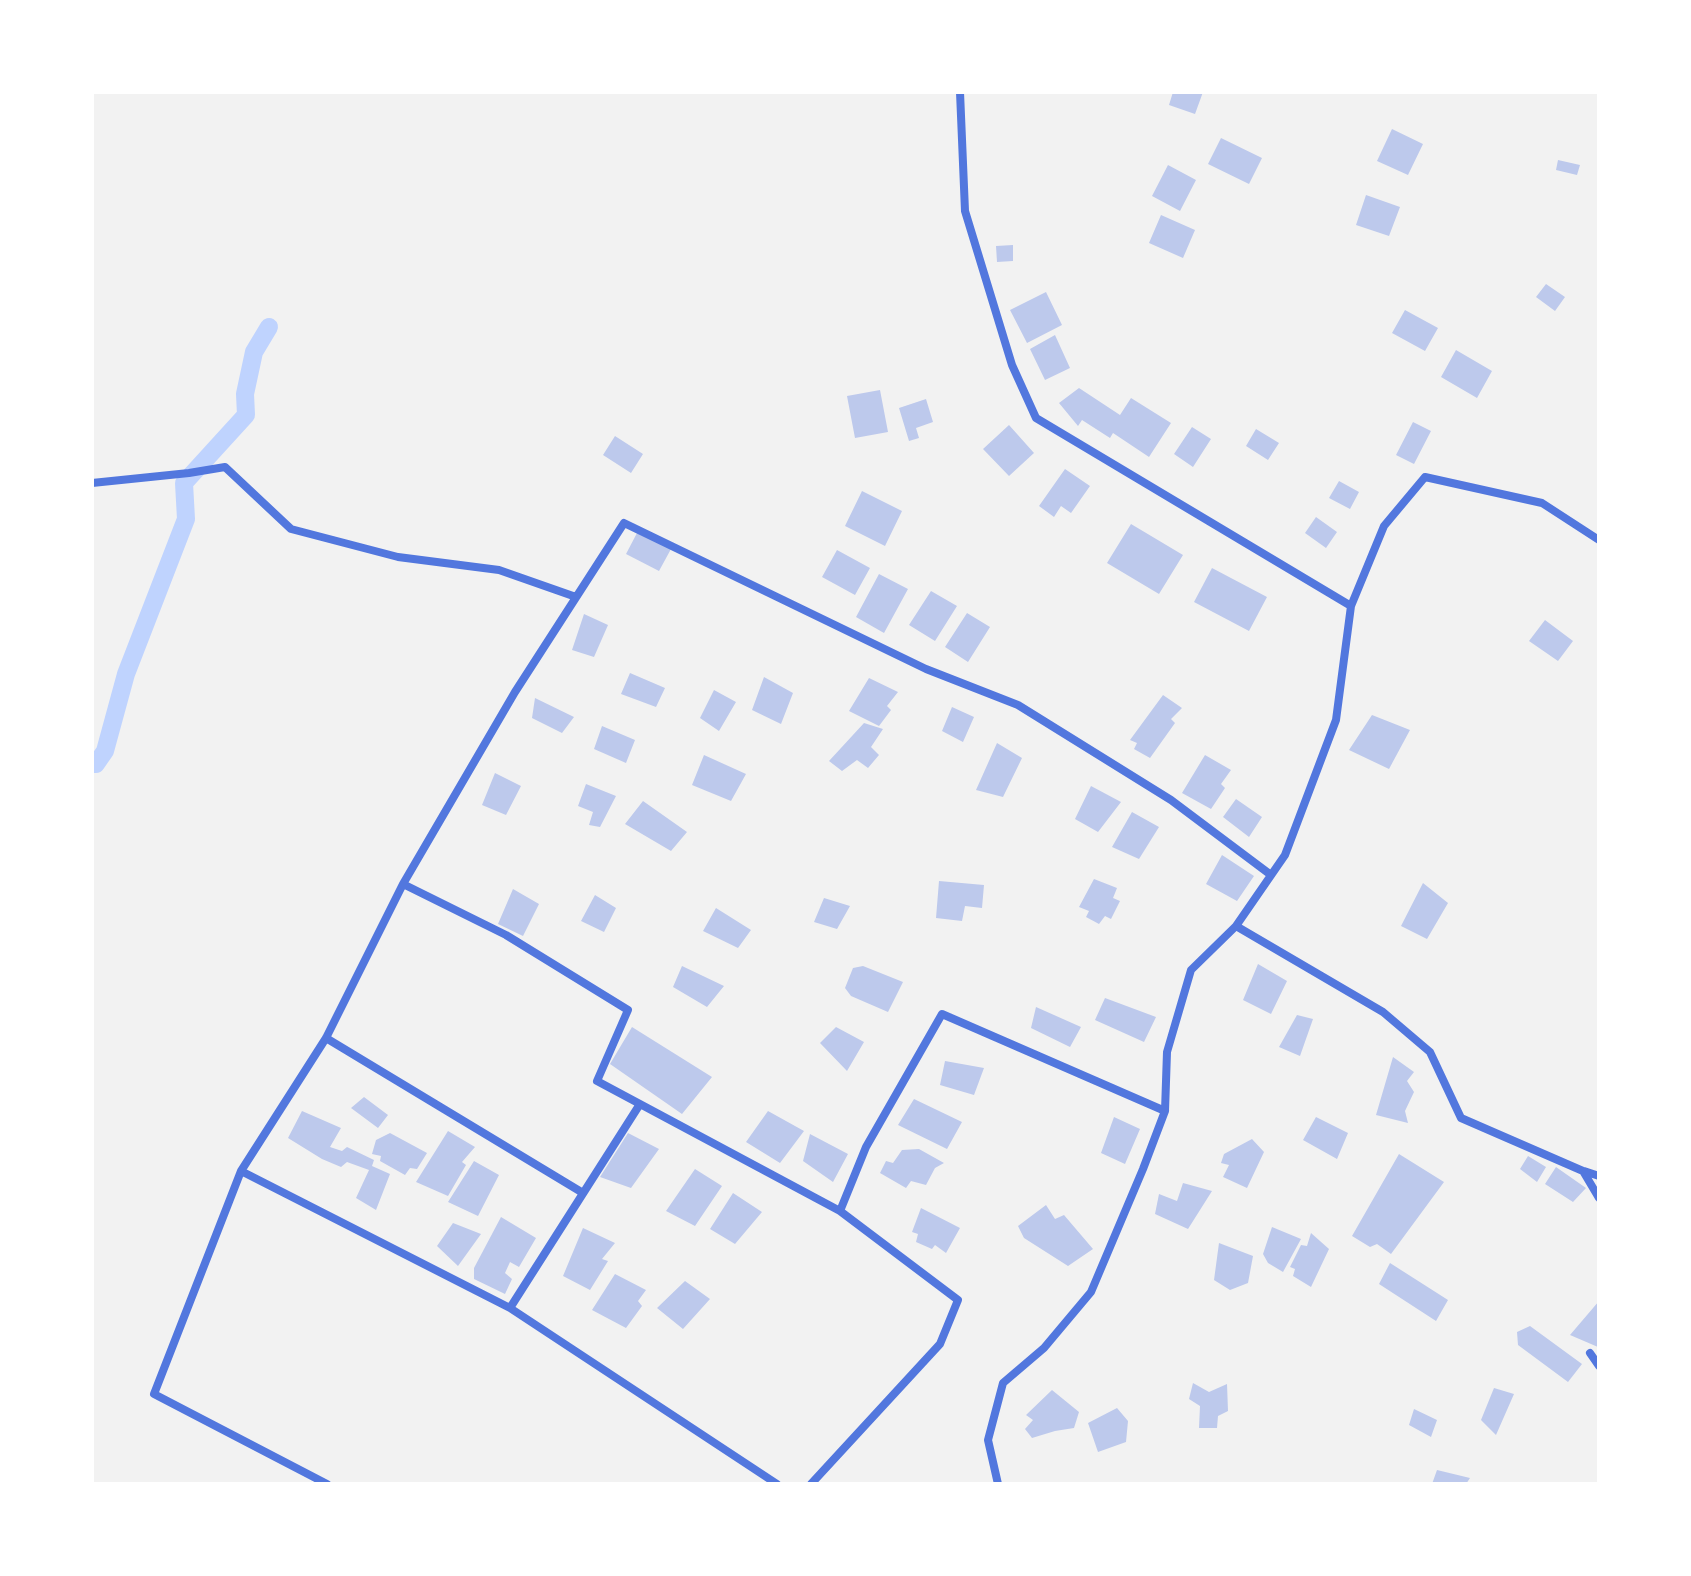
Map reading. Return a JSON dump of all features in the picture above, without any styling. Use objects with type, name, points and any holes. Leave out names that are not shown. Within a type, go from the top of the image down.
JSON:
[{"type":"street","points":[[960,92],[965,211],[1012,365],[1036,418],[1351,606]]},
{"type":"street","points":[[92,483],[225,467],[291,529],[398,557],[499,570],[576,597]]},
{"type":"street","points":[[998,1484],[988,1440],[1003,1383],[1044,1348],[1091,1292],[1165,1111],[1167,1052],[1191,970],[1236,926],[1285,855],[1336,720],[1351,606],[1384,526],[1425,477],[1542,503],[1599,540]]},
{"type":"street","points":[[327,1484],[154,1394],[241,1171],[326,1038],[403,884],[515,692],[624,523],[926,669],[1018,705],[1171,800],[1271,875]]},
{"type":"street","points":[[403,884],[506,935],[628,1010],[597,1081],[840,1211],[958,1300],[940,1344],[811,1484]]},
{"type":"street","points":[[1236,926],[1383,1012],[1430,1052],[1461,1118],[1599,1176]]},
{"type":"street","points":[[840,1211],[866,1147],[942,1014],[1165,1111]]},
{"type":"street","points":[[326,1038],[583,1193]]},
{"type":"street","points":[[510,1308],[640,1104]]},
{"type":"street","points":[[241,1171],[510,1308],[777,1484]]},
{"type":"street","points":[[1583,1171],[1599,1198]]},
{"type":"street","points":[[1590,1353],[1599,1366]]},
{"type":"building","points":[[1173,92],[1203,92],[1195,114],[1169,105]]},
{"type":"building","points":[[1392,129],[1423,144],[1408,175],[1377,161]]},
{"type":"building","points":[[1221,138],[1262,158],[1249,184],[1208,164]]},
{"type":"building","points":[[1558,160],[1580,165],[1577,175],[1556,170]]},
{"type":"building","points":[[1168,165],[1196,180],[1180,211],[1152,196]]},
{"type":"building","points":[[1366,195],[1400,207],[1389,236],[1356,225]]},
{"type":"building","points":[[1161,215],[1195,230],[1183,258],[1149,243]]},
{"type":"building","points":[[1013,245],[1013,261],[997,262],[996,246]]},
{"type":"building","points":[[1546,284],[1565,297],[1555,311],[1536,297]]},
{"type":"building","points":[[1046,292],[1062,325],[1027,343],[1010,310]]},
{"type":"building","points":[[1405,310],[1438,328],[1425,351],[1392,333]]},
{"type":"building","points":[[1055,335],[1070,368],[1045,380],[1030,349]]},
{"type":"building","points":[[1456,350],[1492,371],[1477,398],[1441,377]]},
{"type":"building","points":[[1079,388],[1120,415],[1131,398],[1171,423],[1149,457],[1113,433],[1110,438],[1082,420],[1078,426],[1059,403]]},
{"type":"building","points":[[880,390],[888,432],[855,438],[847,396]]},
{"type":"building","points":[[926,399],[933,422],[916,428],[919,438],[909,441],[899,408]]},
{"type":"building","points":[[1413,422],[1431,431],[1414,464],[1396,455]]},
{"type":"building","points":[[1009,425],[1034,453],[1009,476],[983,449]]},
{"type":"building","points":[[1192,427],[1211,439],[1193,467],[1174,454]]},
{"type":"building","points":[[1256,429],[1279,443],[1268,460],[1246,446]]},
{"type":"building","points":[[615,436],[643,454],[631,473],[603,455]]},
{"type":"building","points":[[1065,469],[1090,486],[1071,513],[1061,506],[1054,517],[1039,506]]},
{"type":"building","points":[[1339,481],[1359,492],[1350,509],[1329,498]]},
{"type":"building","points":[[862,491],[902,511],[885,546],[845,526]]},
{"type":"building","points":[[1316,517],[1337,532],[1326,548],[1305,533]]},
{"type":"building","points":[[1131,524],[1183,555],[1159,594],[1107,563]]},
{"type":"building","points":[[637,533],[671,549],[659,571],[626,554]]},
{"type":"building","points":[[837,550],[870,568],[855,595],[822,577]]},
{"type":"building","points":[[1212,568],[1267,597],[1249,631],[1194,602]]},
{"type":"building","points":[[879,574],[908,589],[884,633],[856,617]]},
{"type":"building","points":[[931,591],[957,606],[935,641],[909,625]]},
{"type":"building","points":[[967,613],[990,627],[968,662],[945,647]]},
{"type":"building","points":[[584,614],[608,625],[594,657],[572,650]]},
{"type":"building","points":[[1545,620],[1573,641],[1558,661],[1529,641]]},
{"type":"building","points":[[630,673],[665,688],[656,707],[621,694]]},
{"type":"building","points":[[764,677],[793,693],[781,724],[752,710]]},
{"type":"building","points":[[869,678],[898,692],[887,706],[891,710],[879,726],[849,711]]},
{"type":"building","points":[[714,690],[736,702],[719,731],[700,718]]},
{"type":"building","points":[[1163,695],[1182,708],[1171,719],[1175,723],[1150,758],[1134,749],[1137,743],[1130,740]]},
{"type":"building","points":[[535,698],[574,717],[562,733],[532,718]]},
{"type":"building","points":[[952,707],[974,717],[963,742],[942,731]]},
{"type":"building","points":[[1372,715],[1410,730],[1389,769],[1349,750]]},
{"type":"building","points":[[864,723],[883,729],[871,747],[879,755],[868,768],[857,760],[842,771],[829,761]]},
{"type":"building","points":[[602,726],[635,740],[626,763],[594,749]]},
{"type":"building","points":[[997,743],[1022,758],[1003,797],[976,790]]},
{"type":"building","points":[[704,755],[746,774],[731,801],[692,785]]},
{"type":"building","points":[[1205,755],[1231,770],[1221,784],[1225,788],[1211,809],[1182,793]]},
{"type":"building","points":[[495,773],[521,786],[506,815],[482,805]]},
{"type":"building","points":[[586,784],[616,796],[600,827],[589,825],[593,812],[578,806]]},
{"type":"building","points":[[1091,786],[1121,802],[1098,832],[1075,819]]},
{"type":"building","points":[[1236,799],[1262,817],[1249,837],[1223,817]]},
{"type":"building","points":[[643,801],[687,832],[671,851],[625,824]]},
{"type":"building","points":[[1132,812],[1159,827],[1139,859],[1112,847]]},
{"type":"building","points":[[1222,855],[1254,876],[1237,901],[1206,884]]},
{"type":"building","points":[[1094,879],[1117,888],[1113,898],[1120,901],[1111,919],[1105,916],[1099,924],[1086,917],[1089,911],[1079,907]]},
{"type":"building","points":[[939,881],[984,885],[982,908],[965,906],[962,921],[936,918]]},
{"type":"building","points":[[1423,883],[1448,903],[1427,939],[1401,926]]},
{"type":"building","points":[[513,889],[539,904],[523,936],[498,924]]},
{"type":"building","points":[[595,895],[616,908],[604,932],[581,921]]},
{"type":"building","points":[[824,898],[850,906],[837,929],[814,922]]},
{"type":"building","points":[[716,908],[751,930],[738,948],[703,931]]},
{"type":"building","points":[[1258,964],[1287,981],[1271,1014],[1243,1000]]},
{"type":"building","points":[[682,966],[724,986],[707,1007],[673,987]]},
{"type":"building","points":[[863,966],[903,982],[888,1012],[851,996],[845,988],[853,968]]},
{"type":"building","points":[[1105,998],[1156,1017],[1144,1042],[1095,1020]]},
{"type":"building","points":[[1036,1007],[1081,1027],[1070,1047],[1031,1028]]},
{"type":"building","points":[[1297,1015],[1313,1019],[1300,1056],[1279,1047]]},
{"type":"building","points":[[632,1027],[712,1077],[682,1114],[610,1064]]},
{"type":"building","points":[[836,1027],[864,1042],[847,1071],[820,1043]]},
{"type":"building","points":[[1393,1057],[1414,1072],[1407,1081],[1414,1092],[1405,1111],[1408,1123],[1376,1115]]},
{"type":"building","points":[[945,1061],[984,1068],[974,1095],[940,1085]]},
{"type":"building","points":[[364,1097],[388,1115],[378,1128],[351,1108]]},
{"type":"building","points":[[914,1099],[962,1122],[947,1149],[898,1125]]},
{"type":"building","points":[[302,1111],[341,1128],[330,1147],[342,1151],[347,1147],[374,1160],[372,1166],[390,1174],[376,1210],[356,1198],[369,1170],[347,1162],[341,1167],[288,1138]]},
{"type":"building","points":[[768,1111],[804,1131],[780,1163],[746,1142]]},
{"type":"building","points":[[1114,1117],[1140,1129],[1125,1164],[1101,1153]]},
{"type":"building","points":[[1316,1117],[1348,1133],[1337,1159],[1303,1140]]},
{"type":"building","points":[[448,1131],[475,1147],[462,1162],[466,1165],[448,1196],[416,1182]]},
{"type":"building","points":[[390,1133],[427,1153],[417,1169],[410,1168],[405,1175],[380,1161],[381,1156],[372,1154],[376,1140]]},
{"type":"building","points":[[628,1133],[659,1149],[631,1188],[600,1177]]},
{"type":"building","points":[[810,1134],[848,1154],[833,1182],[803,1161]]},
{"type":"building","points":[[1252,1139],[1264,1152],[1247,1188],[1223,1177],[1229,1165],[1221,1163],[1224,1154]]},
{"type":"building","points":[[919,1149],[944,1163],[935,1168],[926,1185],[911,1181],[906,1188],[880,1173],[886,1161],[893,1163],[902,1150]]},
{"type":"building","points":[[1399,1154],[1444,1182],[1391,1254],[1377,1244],[1370,1247],[1352,1236]]},
{"type":"building","points":[[1528,1156],[1546,1167],[1537,1182],[1520,1169]]},
{"type":"building","points":[[474,1161],[499,1175],[478,1216],[448,1202]]},
{"type":"building","points":[[1556,1167],[1586,1188],[1573,1202],[1545,1184]]},
{"type":"building","points":[[695,1169],[722,1186],[695,1226],[666,1211]]},
{"type":"building","points":[[1183,1183],[1212,1191],[1188,1229],[1155,1214],[1159,1194],[1177,1201]]},
{"type":"building","points":[[733,1193],[762,1212],[735,1244],[710,1229]]},
{"type":"building","points":[[1046,1205],[1055,1219],[1064,1215],[1093,1249],[1068,1266],[1024,1238],[1018,1226]]},
{"type":"building","points":[[921,1208],[960,1228],[946,1253],[935,1245],[932,1249],[916,1242],[918,1234],[912,1232]]},
{"type":"building","points":[[501,1217],[536,1238],[519,1267],[510,1262],[505,1273],[512,1279],[505,1294],[474,1279],[474,1268]]},
{"type":"building","points":[[453,1223],[481,1234],[458,1266],[437,1246]]},
{"type":"building","points":[[1272,1227],[1301,1239],[1283,1272],[1268,1263],[1263,1254]]},
{"type":"building","points":[[583,1228],[615,1243],[602,1259],[608,1261],[590,1290],[563,1276]]},
{"type":"building","points":[[1311,1233],[1329,1249],[1311,1287],[1293,1276],[1295,1269],[1290,1267],[1301,1245],[1307,1246]]},
{"type":"building","points":[[1219,1243],[1253,1256],[1248,1283],[1230,1290],[1214,1280]]},
{"type":"building","points":[[1390,1263],[1448,1300],[1436,1321],[1379,1284]]},
{"type":"building","points":[[615,1274],[646,1290],[638,1301],[642,1306],[626,1328],[592,1310]]},
{"type":"building","points":[[685,1281],[710,1299],[683,1329],[657,1308]]},
{"type":"building","points":[[1599,1301],[1599,1345],[1598,1347],[1570,1335]]},
{"type":"building","points":[[1530,1326],[1582,1364],[1568,1382],[1518,1345],[1517,1332]]},
{"type":"building","points":[[1193,1383],[1209,1392],[1227,1384],[1228,1411],[1218,1416],[1217,1428],[1199,1428],[1200,1406],[1189,1399]]},
{"type":"building","points":[[1494,1388],[1514,1394],[1496,1435],[1481,1420]]},
{"type":"building","points":[[1052,1390],[1079,1412],[1074,1428],[1032,1438],[1025,1429],[1033,1420],[1026,1415]]},
{"type":"building","points":[[1117,1408],[1128,1421],[1126,1442],[1098,1452],[1088,1423]]},
{"type":"building","points":[[1414,1409],[1437,1420],[1431,1437],[1409,1425]]},
{"type":"building","points":[[1437,1470],[1470,1478],[1466,1484],[1432,1484]]},
{"type":"waterway","points":[[92,764],[96,764],[105,751],[126,674],[186,519],[184,483],[246,415],[245,394],[254,352],[269,327]]}]
